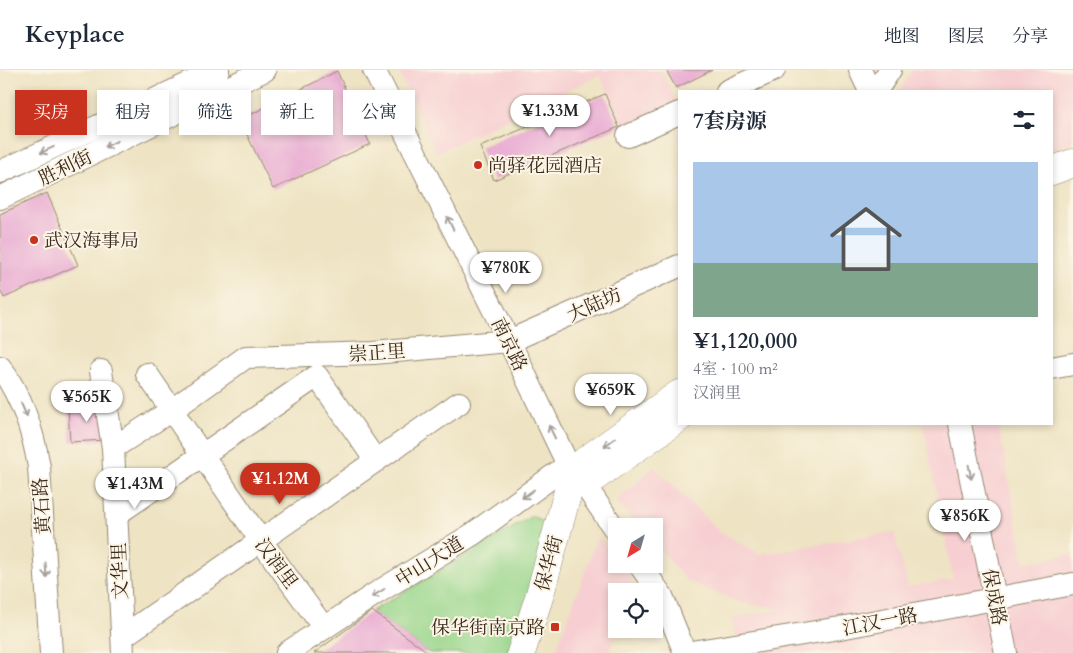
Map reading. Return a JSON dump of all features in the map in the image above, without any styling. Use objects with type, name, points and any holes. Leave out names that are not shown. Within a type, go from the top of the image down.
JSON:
[{"type":"main road","points":[[1053,170],[1073,163]]},
{"type":"main road","points":[[1053,189],[1073,182]]},
{"type":"main road","name":"中山大道","points":[[575,474],[585,461],[678,395]]},
{"type":"main road","name":"中山大道","points":[[575,474],[678,419]]},
{"type":"main road","name":"保华街","points":[[521,653],[575,474]]},
{"type":"main road","name":"保华街","points":[[534,653],[575,474]]},
{"type":"street","points":[[0,172],[218,70]]},
{"type":"street","name":"胜利街","points":[[0,198],[265,70]]},
{"type":"street","name":"南京路","points":[[374,70],[575,474],[608,520]]},
{"type":"street","points":[[729,90],[774,70]]},
{"type":"street","points":[[860,70],[870,90]]},
{"type":"street","points":[[877,90],[890,70]]},
{"type":"street","points":[[628,136],[678,113]]},
{"type":"street","name":"大陆坊","points":[[508,341],[678,266]]},
{"type":"street","name":"崇正里","points":[[172,410],[246,357],[373,353],[508,341]]},
{"type":"street","points":[[1053,368],[1073,364]]},
{"type":"street","name":"黄石路","points":[[0,367],[25,412],[36,448],[39,466],[51,653]]},
{"type":"street","name":"文华里","points":[[101,371],[113,448],[123,645]]},
{"type":"street","name":"汉润里","points":[[148,374],[261,541],[324,628]]},
{"type":"street","points":[[117,514],[317,376],[376,461]]},
{"type":"street","points":[[123,645],[261,541],[459,403]]},
{"type":"street","points":[[113,448],[172,410]]},
{"type":"street","name":"保成路","points":[[960,425],[1006,653]]},
{"type":"street","name":"中山大道","points":[[287,653],[375,594],[575,474]]},
{"type":"street","points":[[645,573],[662,596],[685,653]]},
{"type":"street","name":"江汉一路","points":[[685,653],[840,628],[1073,584]]},
{"type":"shaded area","points":[[398,70],[661,70],[678,109],[628,136],[600,75],[436,153],[415,107],[415,90],[407,90]]},
{"type":"shaded area","points":[[913,70],[1073,70],[1073,142],[1053,149],[1053,90],[900,90]]},
{"type":"shaded area","points":[[923,425],[998,425],[1024,563],[1073,554],[1073,653],[741,653],[732,618],[782,609],[739,602],[687,581],[663,553],[663,518],[632,518],[616,501],[654,467],[720,532],[760,554],[894,532],[908,587],[953,579]]},
{"type":"shaded area","points":[[598,536],[608,549],[608,573],[626,573],[632,581],[631,583],[608,583],[608,638],[614,638],[609,653],[555,653]]},
{"type":"green space","points":[[532,516],[555,528],[515,653],[429,653],[372,611]]},
{"type":"building","points":[[666,70],[712,70],[676,88]]},
{"type":"building","points":[[337,71],[346,90],[343,90],[343,135],[366,135],[370,144],[273,189],[247,135],[251,135],[251,114],[261,109],[261,135],[333,135],[333,90],[299,90]]},
{"type":"building","points":[[605,94],[619,127],[494,180],[480,147]]},
{"type":"building","name":"武汉海事局","points":[[47,193],[78,265],[4,298],[0,290],[0,214]]},
{"type":"building","points":[[104,404],[106,440],[70,442],[68,407]]},
{"type":"building","points":[[372,611],[429,653],[314,653]]},
{"type":"place","name":"尚驿花园酒店","points":[[478,165]]},
{"type":"place","name":"武汉海事局","points":[[34,240]]},
{"type":"place","name":"保华街南京路","points":[[555,627]]}]
